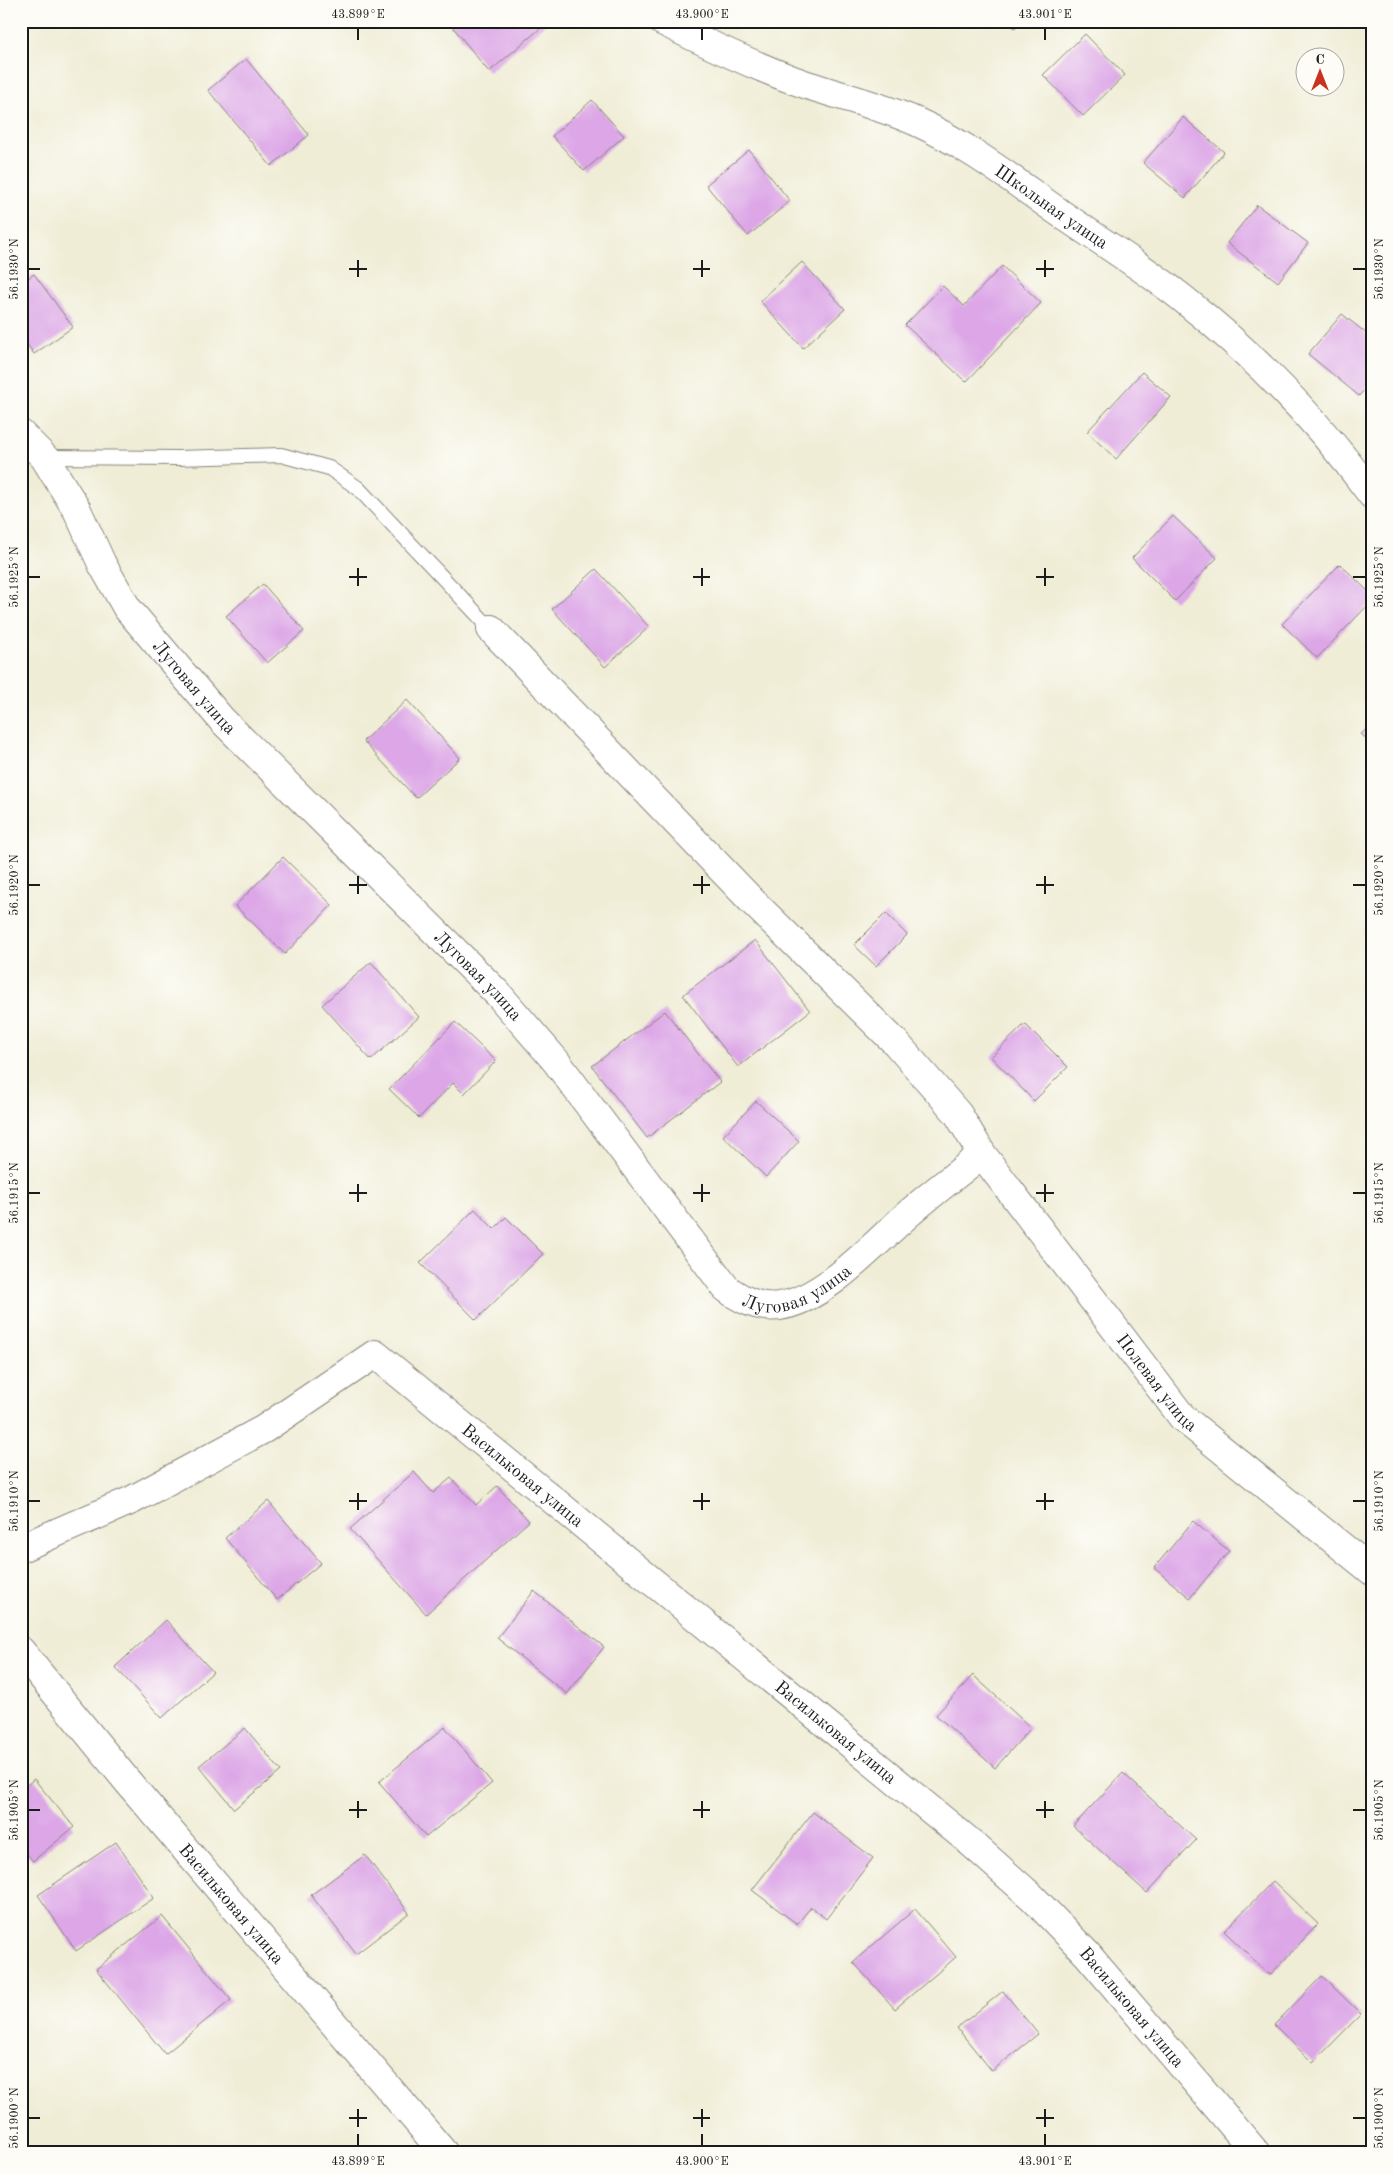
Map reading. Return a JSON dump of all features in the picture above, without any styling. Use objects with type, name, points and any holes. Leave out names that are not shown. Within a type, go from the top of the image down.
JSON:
[{"type":"street","name":"Школьная улица","points":[[662,21],[728,54],[794,80],[880,107],[917,122],[949,138],[998,170],[1182,298],[1285,390],[1372,494]]},
{"type":"street","name":"Луговая улица","points":[[21,434],[44,457],[77,510],[102,564],[127,608],[222,720],[498,994],[555,1060],[726,1288],[739,1299],[778,1307],[804,1299],[825,1287],[914,1209],[982,1154]]},
{"type":"street","name":"Полевая улица","points":[[491,629],[752,901],[896,1043],[958,1114],[982,1154],[1183,1418],[1372,1571]]},
{"type":"street","name":"Васильковая улица","points":[[21,1548],[132,1500],[264,1429],[375,1354],[970,1842],[1033,1898],[1088,1954],[1256,2153]]},
{"type":"street","name":"Васильковая улица","points":[[21,1651],[128,1782],[444,2153]]},
{"type":"lane","points":[[44,457],[178,458],[281,455],[329,468],[358,488],[491,629]]},
{"type":"building","points":[[448,21],[549,21],[489,72]]},
{"type":"building","points":[[1006,21],[1020,21],[1015,28]]},
{"type":"building","points":[[1085,34],[1125,75],[1083,116],[1043,75]]},
{"type":"building","points":[[246,59],[309,135],[271,166],[208,90]]},
{"type":"building","points":[[592,100],[624,136],[584,171],[552,136]]},
{"type":"building","points":[[1183,117],[1224,152],[1185,198],[1143,163]]},
{"type":"building","points":[[749,150],[790,201],[748,236],[706,185]]},
{"type":"building","points":[[1257,205],[1308,243],[1278,282],[1227,243]]},
{"type":"building","points":[[802,262],[845,309],[803,348],[760,301]]},
{"type":"building","points":[[1002,266],[1041,303],[966,382],[905,325],[943,286],[964,306]]},
{"type":"building","points":[[34,274],[73,327],[34,354],[21,336],[21,283]]},
{"type":"building","points":[[1342,314],[1372,338],[1372,380],[1359,396],[1308,354]]},
{"type":"building","points":[[1142,372],[1171,397],[1116,459],[1087,432]]},
{"type":"building","points":[[1173,516],[1217,558],[1175,601],[1132,558]]},
{"type":"building","points":[[1340,564],[1372,595],[1372,601],[1317,658],[1282,624]]},
{"type":"building","points":[[596,569],[649,627],[605,667],[552,609]]},
{"type":"building","points":[[263,584],[304,631],[267,663],[226,616]]},
{"type":"building","points":[[407,700],[460,758],[416,798],[363,741]]},
{"type":"building","points":[[1372,724],[1372,744],[1361,734]]},
{"type":"building","points":[[283,857],[332,905],[285,954],[235,906]]},
{"type":"building","points":[[886,913],[907,935],[876,966],[854,945]]},
{"type":"building","points":[[755,940],[810,1011],[738,1067],[683,995]]},
{"type":"building","points":[[371,962],[419,1017],[371,1060],[322,1005]]},
{"type":"building","points":[[665,1011],[720,1082],[647,1138],[592,1066]]},
{"type":"building","points":[[455,1022],[496,1061],[464,1094],[453,1083],[419,1118],[389,1089]]},
{"type":"building","points":[[1025,1024],[1068,1067],[1034,1101],[991,1057]]},
{"type":"building","points":[[756,1101],[799,1141],[766,1177],[723,1136]]},
{"type":"building","points":[[475,1209],[494,1229],[506,1217],[543,1254],[476,1320],[420,1263]]},
{"type":"building","points":[[414,1472],[433,1493],[451,1478],[476,1505],[497,1486],[529,1521],[426,1614],[350,1529]]},
{"type":"building","points":[[268,1501],[321,1563],[277,1600],[225,1538]]},
{"type":"building","points":[[1193,1521],[1229,1551],[1190,1598],[1154,1568]]},
{"type":"building","points":[[534,1591],[604,1647],[567,1694],[497,1638]]},
{"type":"building","points":[[166,1620],[213,1672],[162,1718],[115,1667]]},
{"type":"building","points":[[973,1675],[1031,1728],[995,1768],[936,1715]]},
{"type":"building","points":[[445,1727],[492,1783],[426,1837],[379,1782]]},
{"type":"building","points":[[245,1728],[281,1771],[234,1809],[199,1766]]},
{"type":"building","points":[[1123,1773],[1196,1840],[1147,1893],[1073,1826]]},
{"type":"building","points":[[34,1779],[74,1827],[33,1861],[21,1847],[21,1790]]},
{"type":"building","points":[[813,1812],[873,1858],[826,1919],[811,1907],[797,1924],[752,1890]]},
{"type":"building","points":[[116,1842],[154,1898],[76,1951],[38,1895]]},
{"type":"building","points":[[365,1855],[409,1913],[356,1954],[311,1895]]},
{"type":"building","points":[[1273,1881],[1318,1924],[1270,1975],[1224,1931]]},
{"type":"building","points":[[915,1909],[956,1957],[895,2009],[853,1962]]},
{"type":"building","points":[[162,1916],[231,2000],[165,2054],[96,1969]]},
{"type":"building","points":[[1322,1976],[1361,2014],[1313,2063],[1274,2025]]},
{"type":"building","points":[[1003,1991],[1038,2034],[992,2071],[957,2028]]}]
